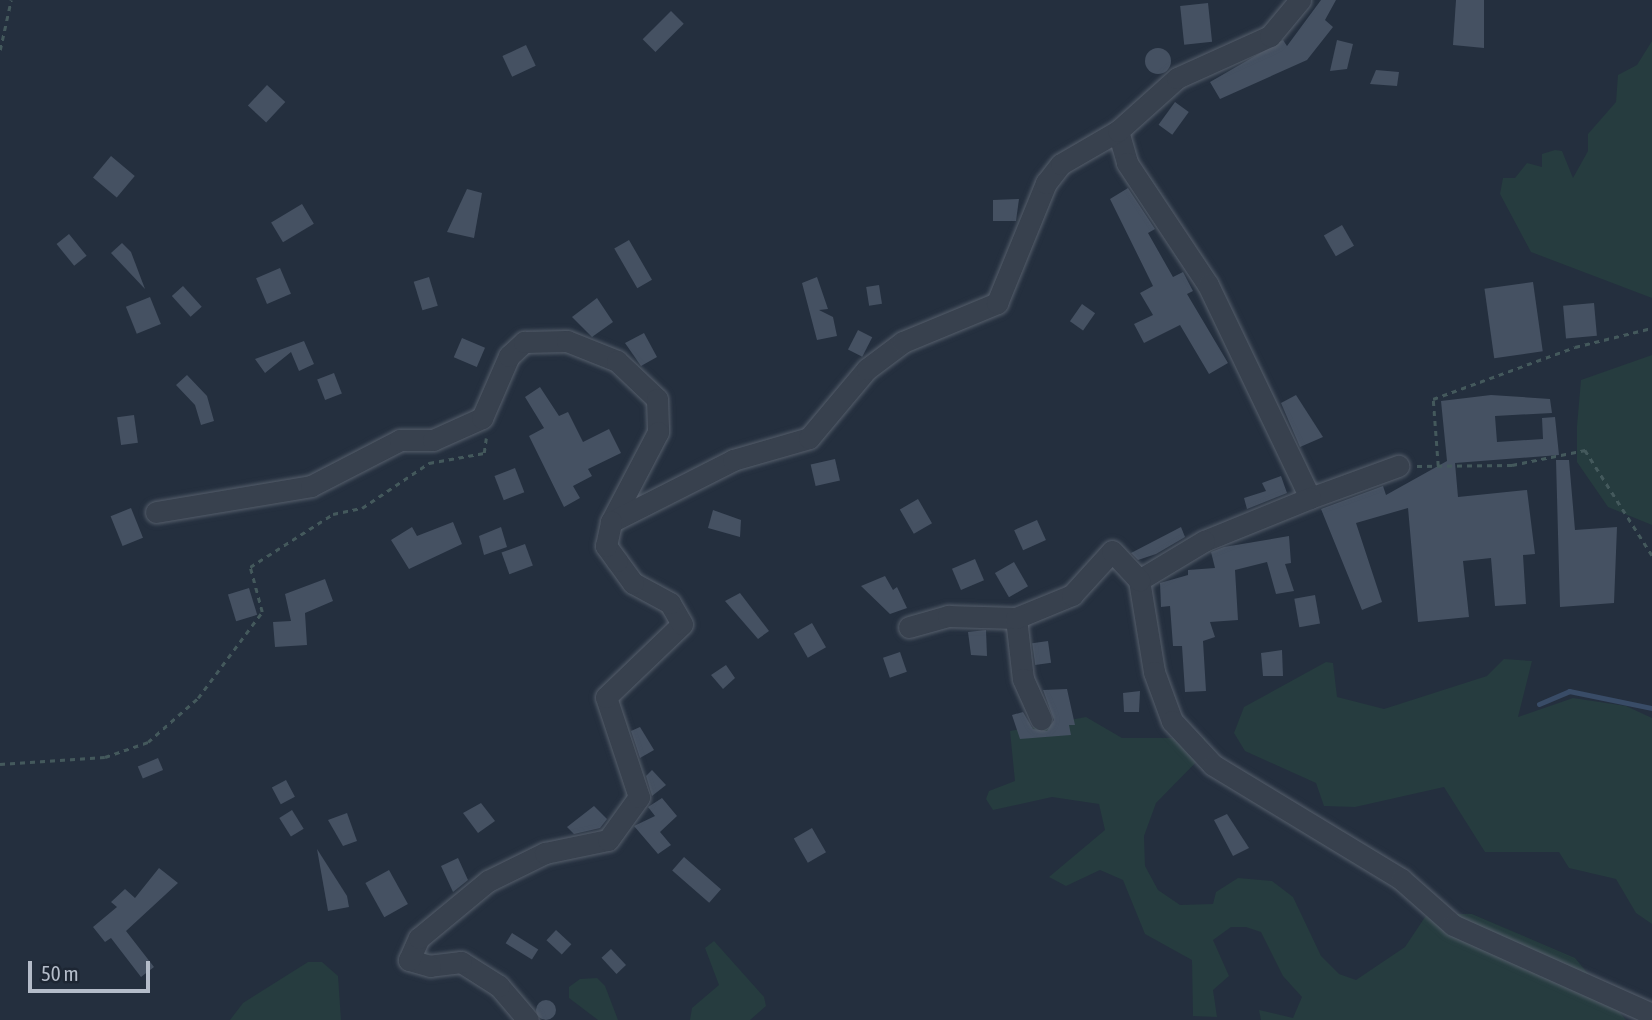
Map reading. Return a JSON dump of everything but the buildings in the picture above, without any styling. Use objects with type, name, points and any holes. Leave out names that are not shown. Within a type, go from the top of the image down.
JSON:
[{"type":"street","points":[[611,522],[733,460],[809,438],[867,369],[903,342],[997,303],[1046,183],[1061,164],[1118,131],[1177,78],[1270,36],[1300,0]]},
{"type":"street","points":[[1118,131],[1118,147],[1132,172],[1208,285],[1310,498]]},
{"type":"street","points":[[156,512],[312,486],[400,440],[433,440],[482,418],[509,356],[524,342],[567,341],[617,361],[656,399],[658,432],[611,522],[606,546],[633,583],[670,603],[682,624],[606,697],[639,796],[608,840],[545,853],[488,881],[419,938],[409,960],[430,967],[461,962],[499,986],[528,1020]]},
{"type":"street","points":[[1139,580],[1204,541],[1398,466]]},
{"type":"street","points":[[909,626],[948,616],[1016,618],[1072,595],[1112,551],[1139,580],[1161,696],[1172,721],[1213,765],[1401,879],[1453,925],[1652,1014]]},
{"type":"street","points":[[1016,618],[1023,679],[1041,719]]},
{"type":"path","points":[[0,50],[11,0]]},
{"type":"path","points":[[1438,466],[1433,399],[1575,347],[1652,328]]},
{"type":"path","points":[[0,764],[105,757],[148,742],[190,706],[262,612],[250,567],[333,514],[362,508],[429,463],[484,453],[482,418]]},
{"type":"path","points":[[1398,466],[1550,461],[1585,450],[1652,555]]},
{"type":"green space","points":[[1652,41],[1652,298],[1531,252],[1500,194],[1503,178],[1515,178],[1527,163],[1542,167],[1542,154],[1555,150],[1562,151],[1573,178],[1588,151],[1588,134],[1616,102],[1618,75],[1637,65]]},
{"type":"green space","points":[[1652,355],[1652,525],[1608,507],[1577,462],[1577,426],[1581,380]]},
{"type":"green space","points":[[1504,659],[1532,661],[1518,717],[1573,698],[1626,706],[1652,718],[1652,924],[1636,913],[1616,879],[1569,868],[1559,852],[1485,852],[1444,787],[1355,807],[1324,806],[1316,783],[1245,751],[1234,733],[1244,707],[1326,662],[1333,663],[1337,697],[1384,709],[1487,676]]},
{"type":"green space","points":[[1086,717],[1122,738],[1205,738],[1207,751],[1156,803],[1144,836],[1145,866],[1158,890],[1180,905],[1213,904],[1216,892],[1238,878],[1272,881],[1293,897],[1321,956],[1339,974],[1356,980],[1405,947],[1427,914],[1472,914],[1575,958],[1626,1020],[1261,1020],[1259,1010],[1293,1018],[1302,997],[1283,976],[1261,932],[1246,927],[1231,927],[1213,940],[1229,976],[1213,990],[1217,1017],[1193,1016],[1192,960],[1145,934],[1123,880],[1100,870],[1066,886],[1049,877],[1105,830],[1099,804],[1052,797],[993,810],[986,799],[989,791],[1015,781],[1010,731]]},
{"type":"green space","points":[[714,941],[764,997],[766,1006],[750,1020],[690,1020],[692,1008],[719,985],[705,948]]},
{"type":"green space","points":[[308,962],[322,962],[338,976],[341,1020],[230,1020],[243,1003]]},
{"type":"green space","points":[[597,978],[605,986],[618,1020],[598,1020],[569,998],[569,987],[580,979]]},
{"type":"waterway","points":[[1539,704],[1569,691],[1652,708]]}]
